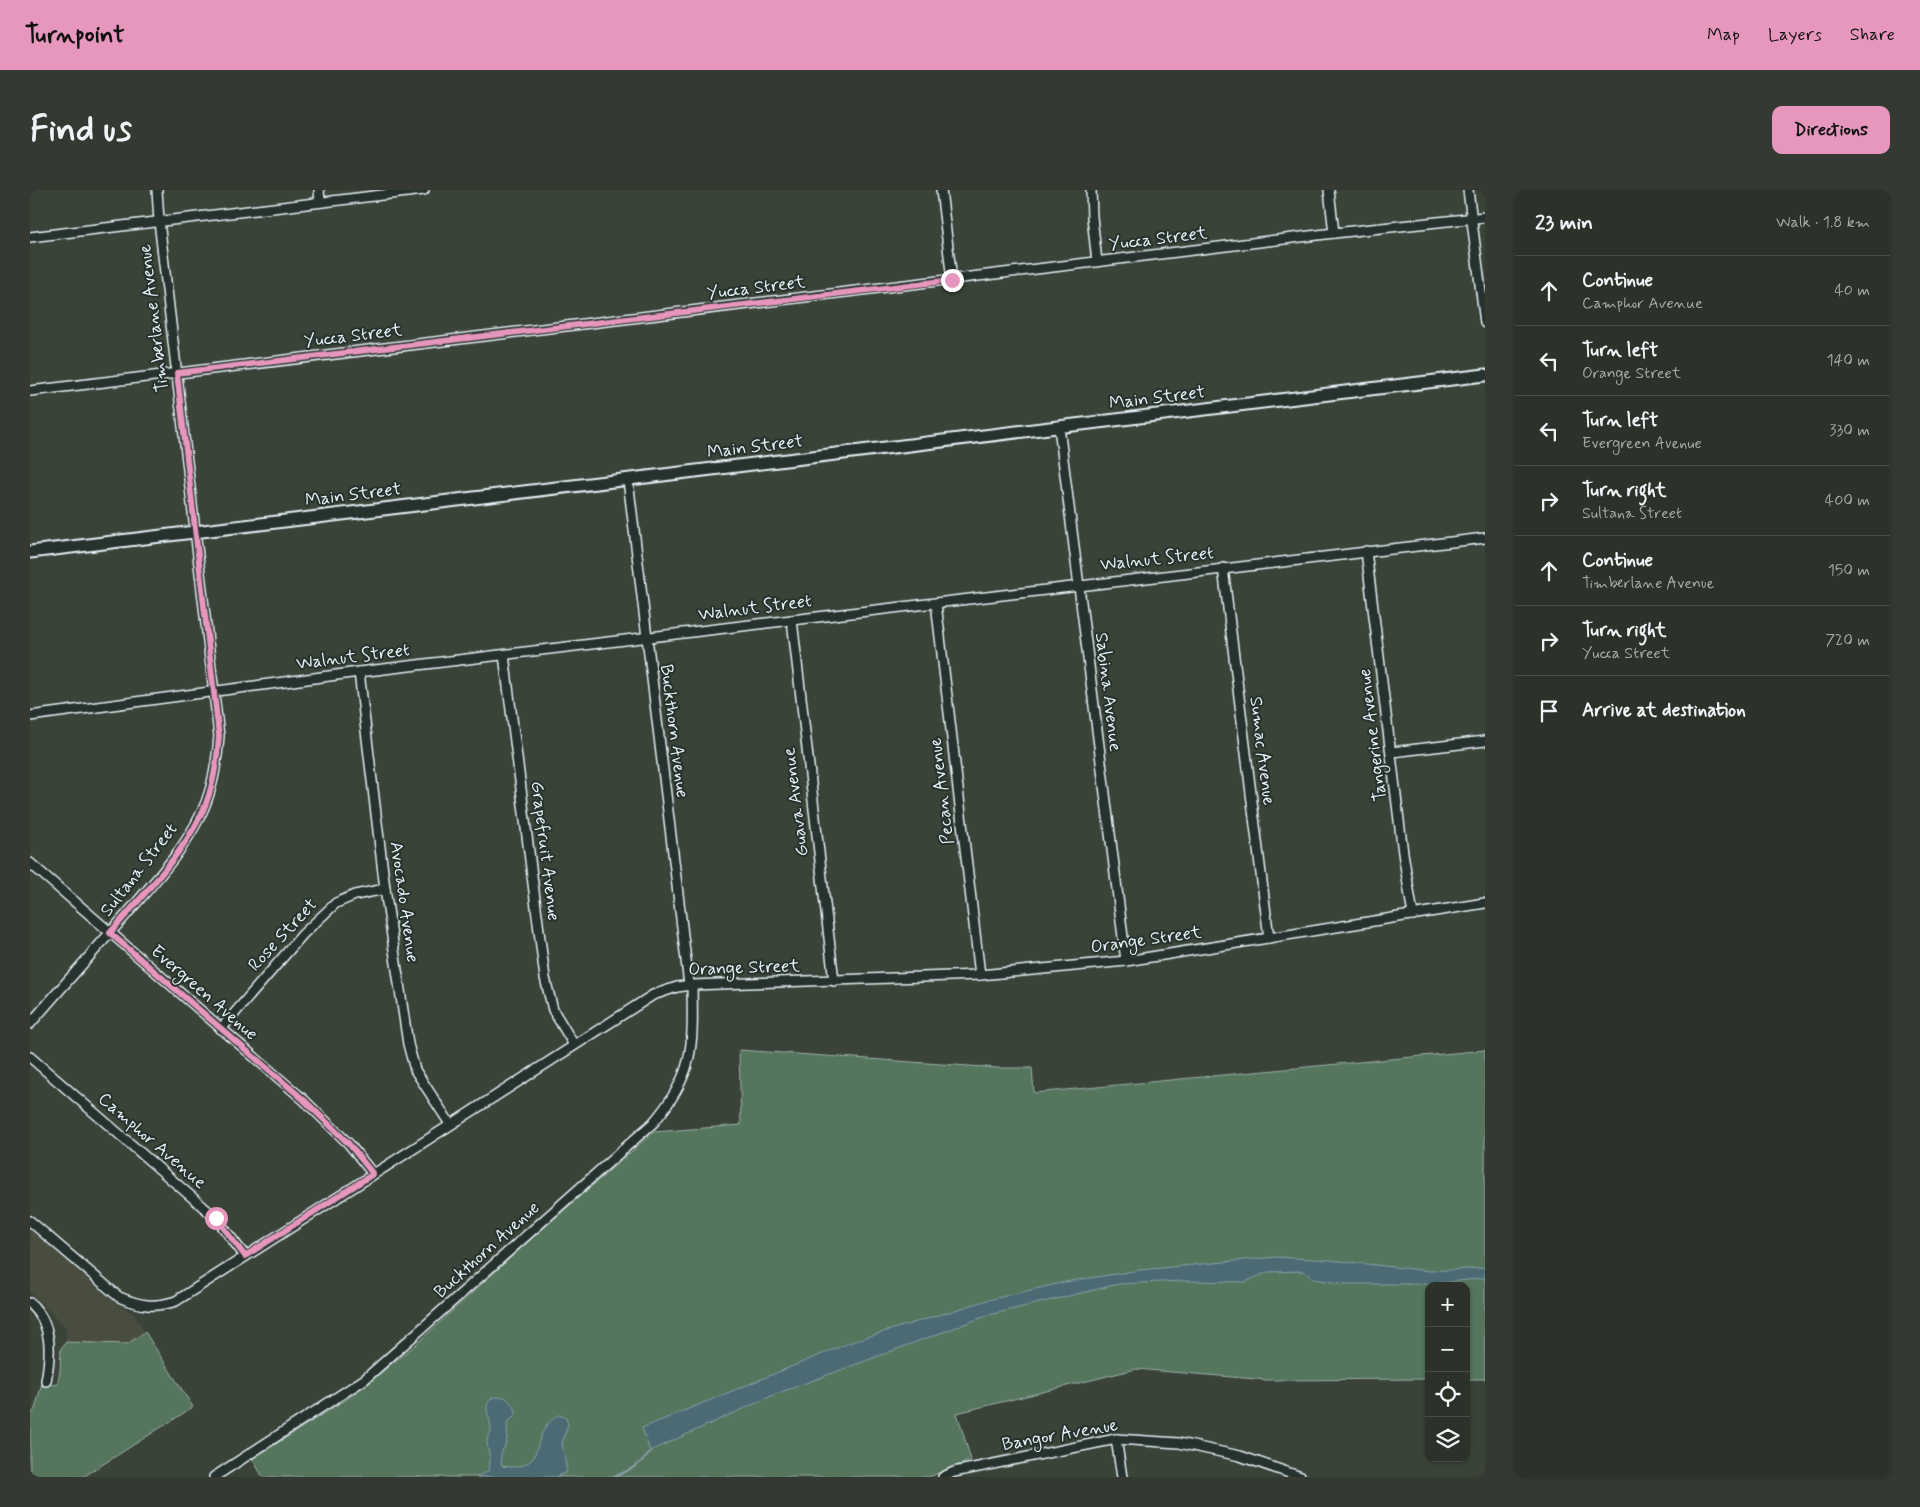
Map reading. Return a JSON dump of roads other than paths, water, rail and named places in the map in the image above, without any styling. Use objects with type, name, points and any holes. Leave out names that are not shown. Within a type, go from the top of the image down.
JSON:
[{"type":"main road","name":"Main Street","points":[[30,552],[1485,375]]},
{"type":"street","name":"Timberlane Avenue","points":[[157,190],[159,221],[196,531]]},
{"type":"street","points":[[318,190],[320,202]]},
{"type":"street","points":[[30,236],[424,190]]},
{"type":"street","points":[[941,190],[952,280]]},
{"type":"street","points":[[1091,190],[1097,262]]},
{"type":"street","points":[[1329,190],[1334,233]]},
{"type":"street","points":[[1468,190],[1485,323]]},
{"type":"street","name":"Yucca Street","points":[[30,391],[1334,233],[1485,217]]},
{"type":"street","name":"Sabina Avenue","points":[[1059,427],[1126,961]]},
{"type":"street","name":"Buckthorn Avenue","points":[[214,1477],[365,1379],[653,1123],[680,1085],[690,1057],[693,1035],[691,985],[646,638],[628,480]]},
{"type":"street","name":"Sultana Street","points":[[30,1024],[180,850],[201,814],[209,794],[218,755],[219,736],[196,531]]},
{"type":"street","name":"Walnut Street","points":[[30,716],[359,672],[1485,538]]},
{"type":"street","name":"Tangerine Avenue","points":[[1366,551],[1403,853],[1413,915]]},
{"type":"street","name":"Sumac Avenue","points":[[1223,568],[1269,938]]},
{"type":"street","name":"Pecan Avenue","points":[[936,603],[980,975]]},
{"type":"street","name":"Guava Avenue","points":[[792,620],[834,981]]},
{"type":"street","name":"Grapefruit Avenue","points":[[504,655],[545,978],[553,1010],[574,1045]]},
{"type":"street","name":"Avocado Avenue","points":[[359,672],[384,890],[410,1053],[415,1070],[450,1124]]},
{"type":"street","points":[[1392,752],[1485,741]]},
{"type":"street","name":"Evergreen Avenue","points":[[30,863],[304,1100],[349,1144],[373,1174]]},
{"type":"street","name":"Rose Street","points":[[221,1029],[303,934],[336,903],[355,895],[384,890]]},
{"type":"street","name":"Orange Street","points":[[30,1221],[119,1297],[135,1304],[159,1306],[176,1302],[574,1045],[653,996],[676,987],[980,975],[1126,961],[1485,903]]},
{"type":"street","name":"Camphor Avenue","points":[[30,1057],[216,1218],[245,1256]]},
{"type":"street","points":[[30,1303],[37,1309],[50,1338],[46,1381]]},
{"type":"street","points":[[1116,1439],[1122,1477]]},
{"type":"street","name":"Bangor Avenue","points":[[943,1477],[954,1472],[1116,1439],[1179,1443],[1240,1456],[1289,1475],[1301,1477]]},
{"type":"water","points":[[1276,1257],[1330,1260],[1430,1271],[1485,1268],[1485,1278],[1448,1282],[1425,1282],[1425,1284],[1346,1284],[1314,1279],[1303,1271],[1268,1272],[1245,1282],[1183,1281],[1119,1284],[989,1315],[776,1394],[650,1451],[642,1428],[854,1341],[988,1300],[1065,1282],[1140,1270]]},
{"type":"water","points":[[493,1397],[505,1397],[516,1410],[516,1416],[507,1423],[507,1438],[501,1454],[502,1466],[519,1466],[531,1461],[545,1428],[553,1418],[559,1415],[566,1418],[568,1424],[562,1443],[567,1472],[556,1477],[476,1477],[488,1471],[489,1467],[490,1460],[487,1441],[491,1426],[487,1408],[489,1401]]},
{"type":"waterway","points":[[614,1477],[635,1466],[652,1450]]}]
